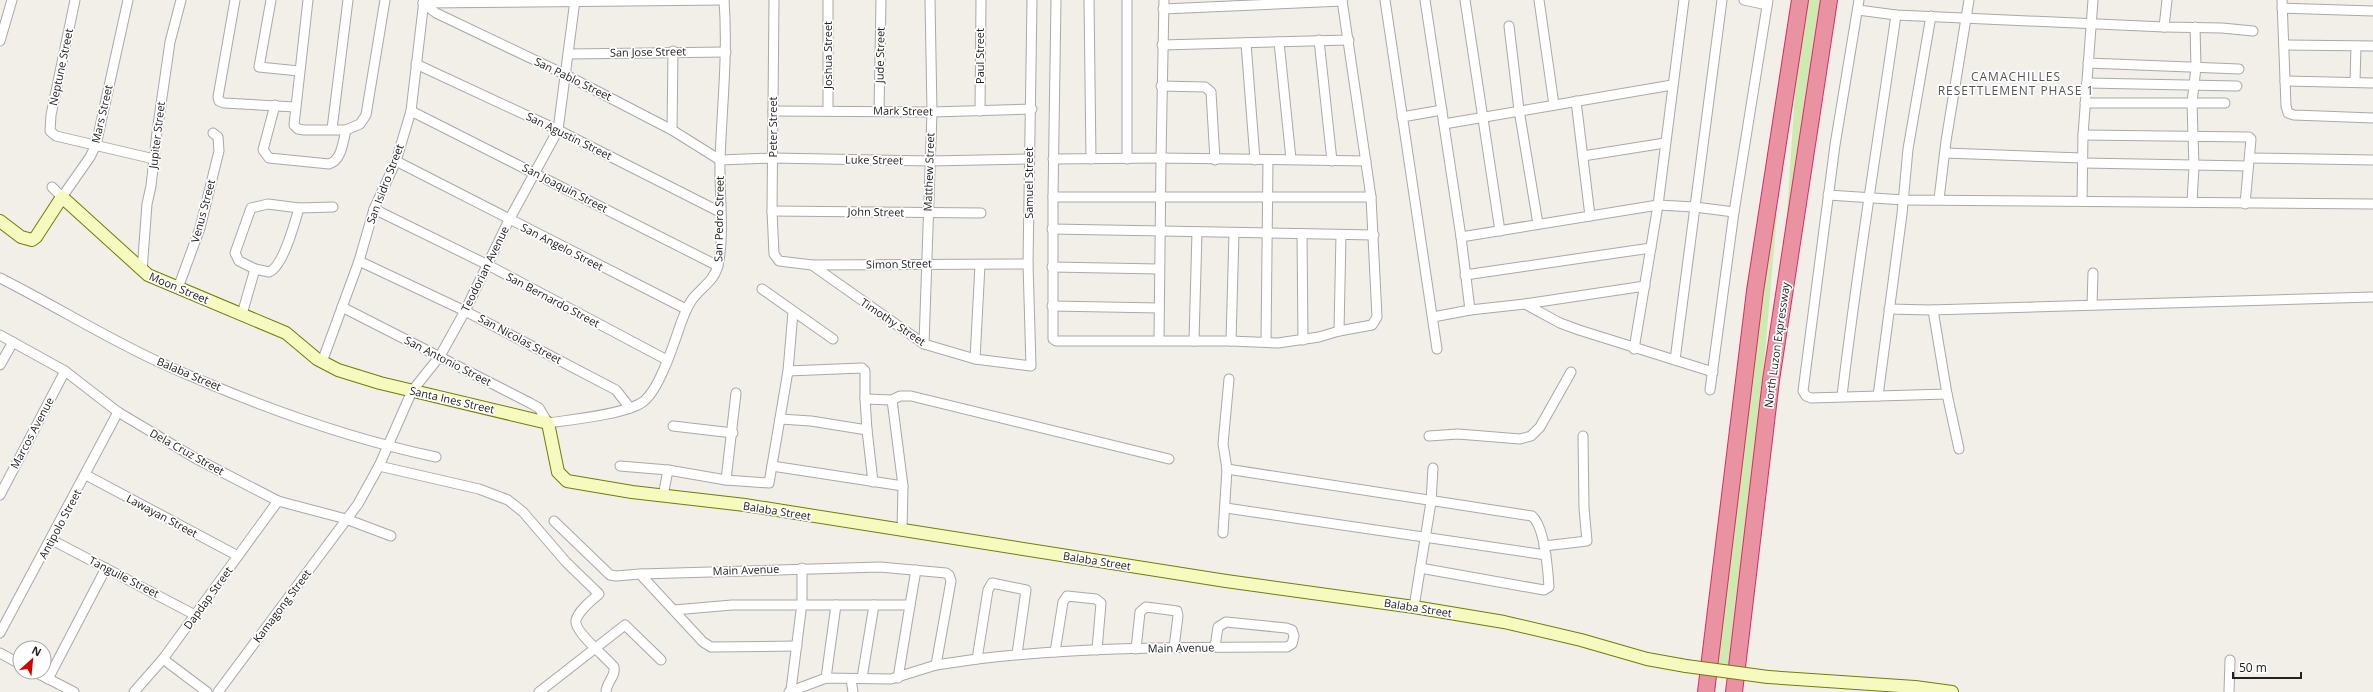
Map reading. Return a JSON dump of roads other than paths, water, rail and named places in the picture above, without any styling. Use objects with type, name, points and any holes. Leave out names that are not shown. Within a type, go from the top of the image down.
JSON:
[{"type":"highway","points":[[1706,692],[1755,291],[1800,0]]},
{"type":"highway","name":"North Luzon Expressway","points":[[1734,692],[1771,380],[1829,0]]},
{"type":"street","points":[[0,41],[12,0]]},
{"type":"street","name":"Neptune Street","points":[[75,0],[48,128],[52,134],[96,145]]},
{"type":"street","name":"Mars Street","points":[[0,221],[26,240],[32,240],[36,237],[90,157],[96,145],[128,0]]},
{"type":"street","name":"Jupiter Street","points":[[142,271],[147,204],[170,42],[181,0]]},
{"type":"street","points":[[236,0],[218,96],[220,101],[224,103],[295,106]]},
{"type":"street","points":[[271,0],[259,68],[299,71]]},
{"type":"street","points":[[308,0],[294,125],[298,129],[346,130],[360,124],[368,111],[385,0]]},
{"type":"street","points":[[332,129],[348,0]]},
{"type":"street","points":[[423,1],[724,0]]},
{"type":"street","name":"San Pedro Street","points":[[630,408],[644,402],[651,394],[668,360],[686,309],[694,297],[712,279],[718,266],[721,246],[720,160],[726,52],[724,0]]},
{"type":"street","name":"Peter Street","points":[[774,0],[772,211],[774,254]]},
{"type":"street","name":"Joshua Street","points":[[828,0],[828,110]]},
{"type":"street","name":"Jude Street","points":[[879,111],[881,0]]},
{"type":"street","name":"Matthew Street","points":[[924,344],[929,161],[932,112],[930,0]]},
{"type":"street","name":"Paul Street","points":[[980,0],[980,111]]},
{"type":"street","name":"Samuel Street","points":[[1031,366],[1028,264],[1029,160],[1032,109],[1032,0]]},
{"type":"street","points":[[1056,0],[1052,229],[1052,333],[1056,341],[1159,340],[1278,343],[1303,340],[1372,325],[1375,322],[1374,235],[1371,197],[1342,0],[1164,4],[1161,86],[1159,340]]},
{"type":"street","points":[[1089,0],[1091,159]]},
{"type":"street","points":[[1127,0],[1127,159]]},
{"type":"street","points":[[1385,0],[1437,349]]},
{"type":"street","points":[[1425,0],[1461,237],[1464,275],[1470,310]]},
{"type":"street","points":[[1465,0],[1500,231]]},
{"type":"street","points":[[1538,0],[1554,105]]},
{"type":"street","points":[[1634,349],[1646,286],[1658,205],[1672,85],[1684,0]]},
{"type":"street","points":[[1675,360],[1722,0]]},
{"type":"street","points":[[1710,390],[1734,212],[1767,3],[1744,0]]},
{"type":"street","points":[[1860,0],[1828,195],[1803,391],[1806,396],[1811,398],[1947,394]]},
{"type":"street","points":[[1939,199],[1969,0]]},
{"type":"street","points":[[2082,202],[2083,135],[2093,0]]},
{"type":"street","points":[[2164,27],[2167,0]]},
{"type":"street","name":"San Isidro Street","points":[[322,362],[359,260],[374,209],[396,161],[411,111],[423,1]]},
{"type":"street","name":"San Pablo Street","points":[[423,1],[436,13],[566,75],[672,130],[720,160]]},
{"type":"street","name":"Teodorian Avenue","points":[[346,519],[358,504],[379,466],[412,391],[440,356],[465,311],[508,220],[536,173],[558,130],[575,1]]},
{"type":"street","points":[[2373,11],[2282,4],[2285,81],[2288,113],[2294,115],[2373,118]]},
{"type":"street","points":[[1858,10],[1931,16],[1967,16],[2253,31]]},
{"type":"street","points":[[1842,396],[1868,198],[1876,156],[1896,14]]},
{"type":"street","points":[[1878,396],[1904,200],[1908,149],[1931,16]]},
{"type":"street","points":[[1509,26],[1519,110],[1538,224]]},
{"type":"street","points":[[2192,202],[2194,167],[2191,137],[2193,85],[2196,67],[2195,27]]},
{"type":"street","points":[[1319,40],[1332,161]]},
{"type":"street","points":[[1162,45],[1349,40]]},
{"type":"street","points":[[1279,42],[1292,159]]},
{"type":"street","points":[[1246,43],[1255,160]]},
{"type":"street","points":[[2284,45],[2373,46]]},
{"type":"street","points":[[2355,82],[2356,46]]},
{"type":"street","points":[[672,130],[673,51]]},
{"type":"street","name":"San Jose Street","points":[[569,54],[673,51],[726,52]]},
{"type":"street","points":[[2088,63],[2239,69]]},
{"type":"street","name":"San Agustin Street","points":[[416,64],[558,130],[720,212]]},
{"type":"street","points":[[2285,81],[2373,83]]},
{"type":"street","points":[[2086,83],[2237,86]]},
{"type":"street","points":[[1444,124],[1672,85]]},
{"type":"street","points":[[1161,86],[1205,87],[1211,92],[1215,160]]},
{"type":"street","points":[[1576,101],[1590,216]]},
{"type":"street","points":[[2085,103],[2225,103]]},
{"type":"street","points":[[275,105],[263,150],[269,158],[329,164],[334,163],[338,159],[346,130]]},
{"type":"street","name":"Mark Street","points":[[773,111],[828,110],[932,112],[1032,109]]},
{"type":"street","points":[[1402,117],[1442,110]]},
{"type":"street","name":"San Joaquin Street","points":[[411,111],[718,266]]},
{"type":"street","name":"Venus Street","points":[[178,288],[200,228],[219,151],[218,137],[213,133]]},
{"type":"street","points":[[2083,135],[2191,137],[2246,136],[2251,140],[2245,204]]},
{"type":"street","points":[[1583,156],[1665,143]]},
{"type":"street","points":[[96,145],[154,159]]},
{"type":"street","points":[[1945,153],[2194,167],[2249,162],[2373,160]]},
{"type":"street","name":"Luke Street","points":[[720,160],[773,158],[929,161],[1029,160]]},
{"type":"street","points":[[1053,159],[1161,158],[1215,160],[1292,159],[1366,161]]},
{"type":"street","points":[[1266,342],[1268,160]]},
{"type":"street","name":"San Angelo Street","points":[[396,161],[508,220],[686,309]]},
{"type":"street","name":"Moon Street","points":[[52,187],[142,271],[178,288],[286,333]]},
{"type":"street","points":[[1828,195],[1904,200],[1939,199],[2245,204],[2373,204]]},
{"type":"street","points":[[1053,196],[1267,198],[1371,197]]},
{"type":"street","points":[[299,208],[293,229],[276,268],[269,272],[254,269],[239,261],[235,253],[251,208],[268,204],[299,208],[332,207]]},
{"type":"street","points":[[1461,237],[1658,205],[1696,207],[1734,212]]},
{"type":"street","name":"San Bernardo Street","points":[[374,209],[488,265],[668,360]]},
{"type":"street","name":"John Street","points":[[772,211],[981,213]]},
{"type":"street","points":[[1052,229],[1374,235]]},
{"type":"street","points":[[1194,341],[1197,232]]},
{"type":"street","points":[[1231,341],[1234,233]]},
{"type":"street","points":[[1302,234],[1303,340]]},
{"type":"street","points":[[1339,331],[1341,235]]},
{"type":"street","points":[[1464,275],[1651,248]]},
{"type":"street","name":"Simon Street","points":[[774,254],[779,261],[783,263],[812,265],[927,263],[980,265],[1028,264]]},
{"type":"street","name":"San Nicolas Street","points":[[359,260],[465,311],[616,390],[630,408]]},
{"type":"street","name":"Timothy Street","points":[[812,265],[924,344],[975,359],[1031,366]]},
{"type":"street","points":[[975,359],[980,265]]},
{"type":"street","points":[[1052,267],[1159,268]]},
{"type":"street","points":[[242,314],[254,269]]},
{"type":"street","points":[[2092,305],[2093,273]]},
{"type":"street","name":"Balaba Street","points":[[0,278],[160,362],[248,400],[336,432],[387,447],[436,457]]},
{"type":"street","points":[[1433,317],[1470,310],[1525,304],[1646,286]]},
{"type":"street","points":[[762,289],[833,339]]},
{"type":"street","points":[[1889,309],[1933,310],[2373,297]]},
{"type":"street","points":[[1525,304],[1560,323],[1634,349],[1713,372]]},
{"type":"street","points":[[1052,306],[1159,308]]},
{"type":"street","name":"San Antonio Street","points":[[342,307],[539,408],[548,423]]},
{"type":"street","points":[[1933,310],[1947,394],[1959,449]]},
{"type":"street","points":[[620,466],[668,470],[726,480],[766,484],[769,482],[788,371],[793,312]]},
{"type":"street","name":"Santa Ines Street","points":[[286,333],[322,362],[358,377],[548,423],[590,418],[630,408]]},
{"type":"street","name":"Dela Cruz Street","points":[[0,335],[65,371],[118,412],[195,458],[278,501],[346,519],[391,536]]},
{"type":"street","points":[[0,364],[13,342]]},
{"type":"street","points":[[788,371],[862,368],[865,371],[868,430],[873,482]]},
{"type":"street","name":"Marcos Avenue","points":[[0,495],[65,371]]},
{"type":"street","points":[[1429,436],[1464,434],[1520,439],[1531,436],[1540,427],[1571,372]]},
{"type":"street","points":[[1223,533],[1226,508],[1227,470],[1223,444],[1229,379]]},
{"type":"street","points":[[726,480],[733,433],[736,393]]},
{"type":"street","points":[[866,399],[892,400],[900,396],[911,396],[1169,459]]},
{"type":"street","points":[[892,400],[903,486],[902,530]]},
{"type":"street","name":"Antipolo Street","points":[[0,633],[52,540],[118,412]]},
{"type":"street","points":[[780,419],[811,421],[868,430]]},
{"type":"street","name":"Balaba Street","points":[[548,423],[555,462],[563,478],[577,483],[663,496],[745,505],[1226,581],[1414,607],[1504,622],[1581,640],[1647,659],[1686,666],[1768,676],[1915,687],[1952,692]]},
{"type":"street","points":[[673,426],[733,433]]},
{"type":"street","points":[[1544,546],[1587,541],[1584,508],[1583,436]]},
{"type":"street","points":[[379,466],[479,489],[508,500],[516,505],[599,594],[576,620],[576,627],[582,636],[596,647],[614,667],[606,692]]},
{"type":"street","points":[[772,466],[903,486]]},
{"type":"street","points":[[1414,607],[1431,502],[1433,468]]},
{"type":"street","points":[[663,496],[668,470]]},
{"type":"street","points":[[1227,470],[1431,502],[1532,516],[1536,520],[1546,555],[1548,590],[1420,568]]},
{"type":"street","name":"Lawayan Street","points":[[86,475],[238,556]]},
{"type":"street","name":"Dapdap Street","points":[[134,692],[163,659],[278,501]]},
{"type":"street","points":[[1226,508],[1546,555]]},
{"type":"street","name":"Kamagong Street","points":[[218,692],[346,519]]},
{"type":"street","name":"Main Avenue","points":[[554,521],[610,575],[616,576],[802,568],[880,567],[946,573],[951,578],[936,666]]},
{"type":"street","name":"Tanguile Street","points":[[52,540],[195,615]]},
{"type":"street","points":[[52,672],[106,568]]},
{"type":"street","points":[[790,691],[802,603],[802,568]]},
{"type":"street","points":[[898,678],[916,570]]},
{"type":"street","points":[[640,574],[703,642],[711,647],[797,646]]},
{"type":"street","points":[[977,659],[990,585],[997,582],[1023,588],[1026,593],[1017,654]]},
{"type":"street","points":[[1055,652],[1063,602],[1067,596],[1096,599],[1101,603],[1096,650]]},
{"type":"street","points":[[674,610],[732,605],[802,603],[836,605],[910,605]]},
{"type":"street","points":[[826,678],[836,605]]},
{"type":"street","points":[[862,678],[874,605]]},
{"type":"street","points":[[1136,649],[1140,612],[1146,607],[1176,611],[1178,613],[1174,648]]},
{"type":"street","name":"Main Avenue","points":[[790,691],[808,688],[826,678],[851,680],[862,678],[879,680],[898,678],[936,666],[1017,654],[1096,650],[1287,647],[1294,641],[1293,632],[1286,628],[1226,622],[1218,627],[1215,647]]},
{"type":"street","points":[[539,692],[625,625],[660,660]]},
{"type":"street","points":[[0,653],[12,660]]},
{"type":"street","points":[[163,659],[207,692]]},
{"type":"street","points":[[2229,692],[2230,660]]},
{"type":"street","points":[[48,680],[74,692]]},
{"type":"street","points":[[851,680],[853,692]]},
{"type":"district","name":"CAMACHILLES RESETTLEMENT PHASE 1","points":[[2016,84]]}]
